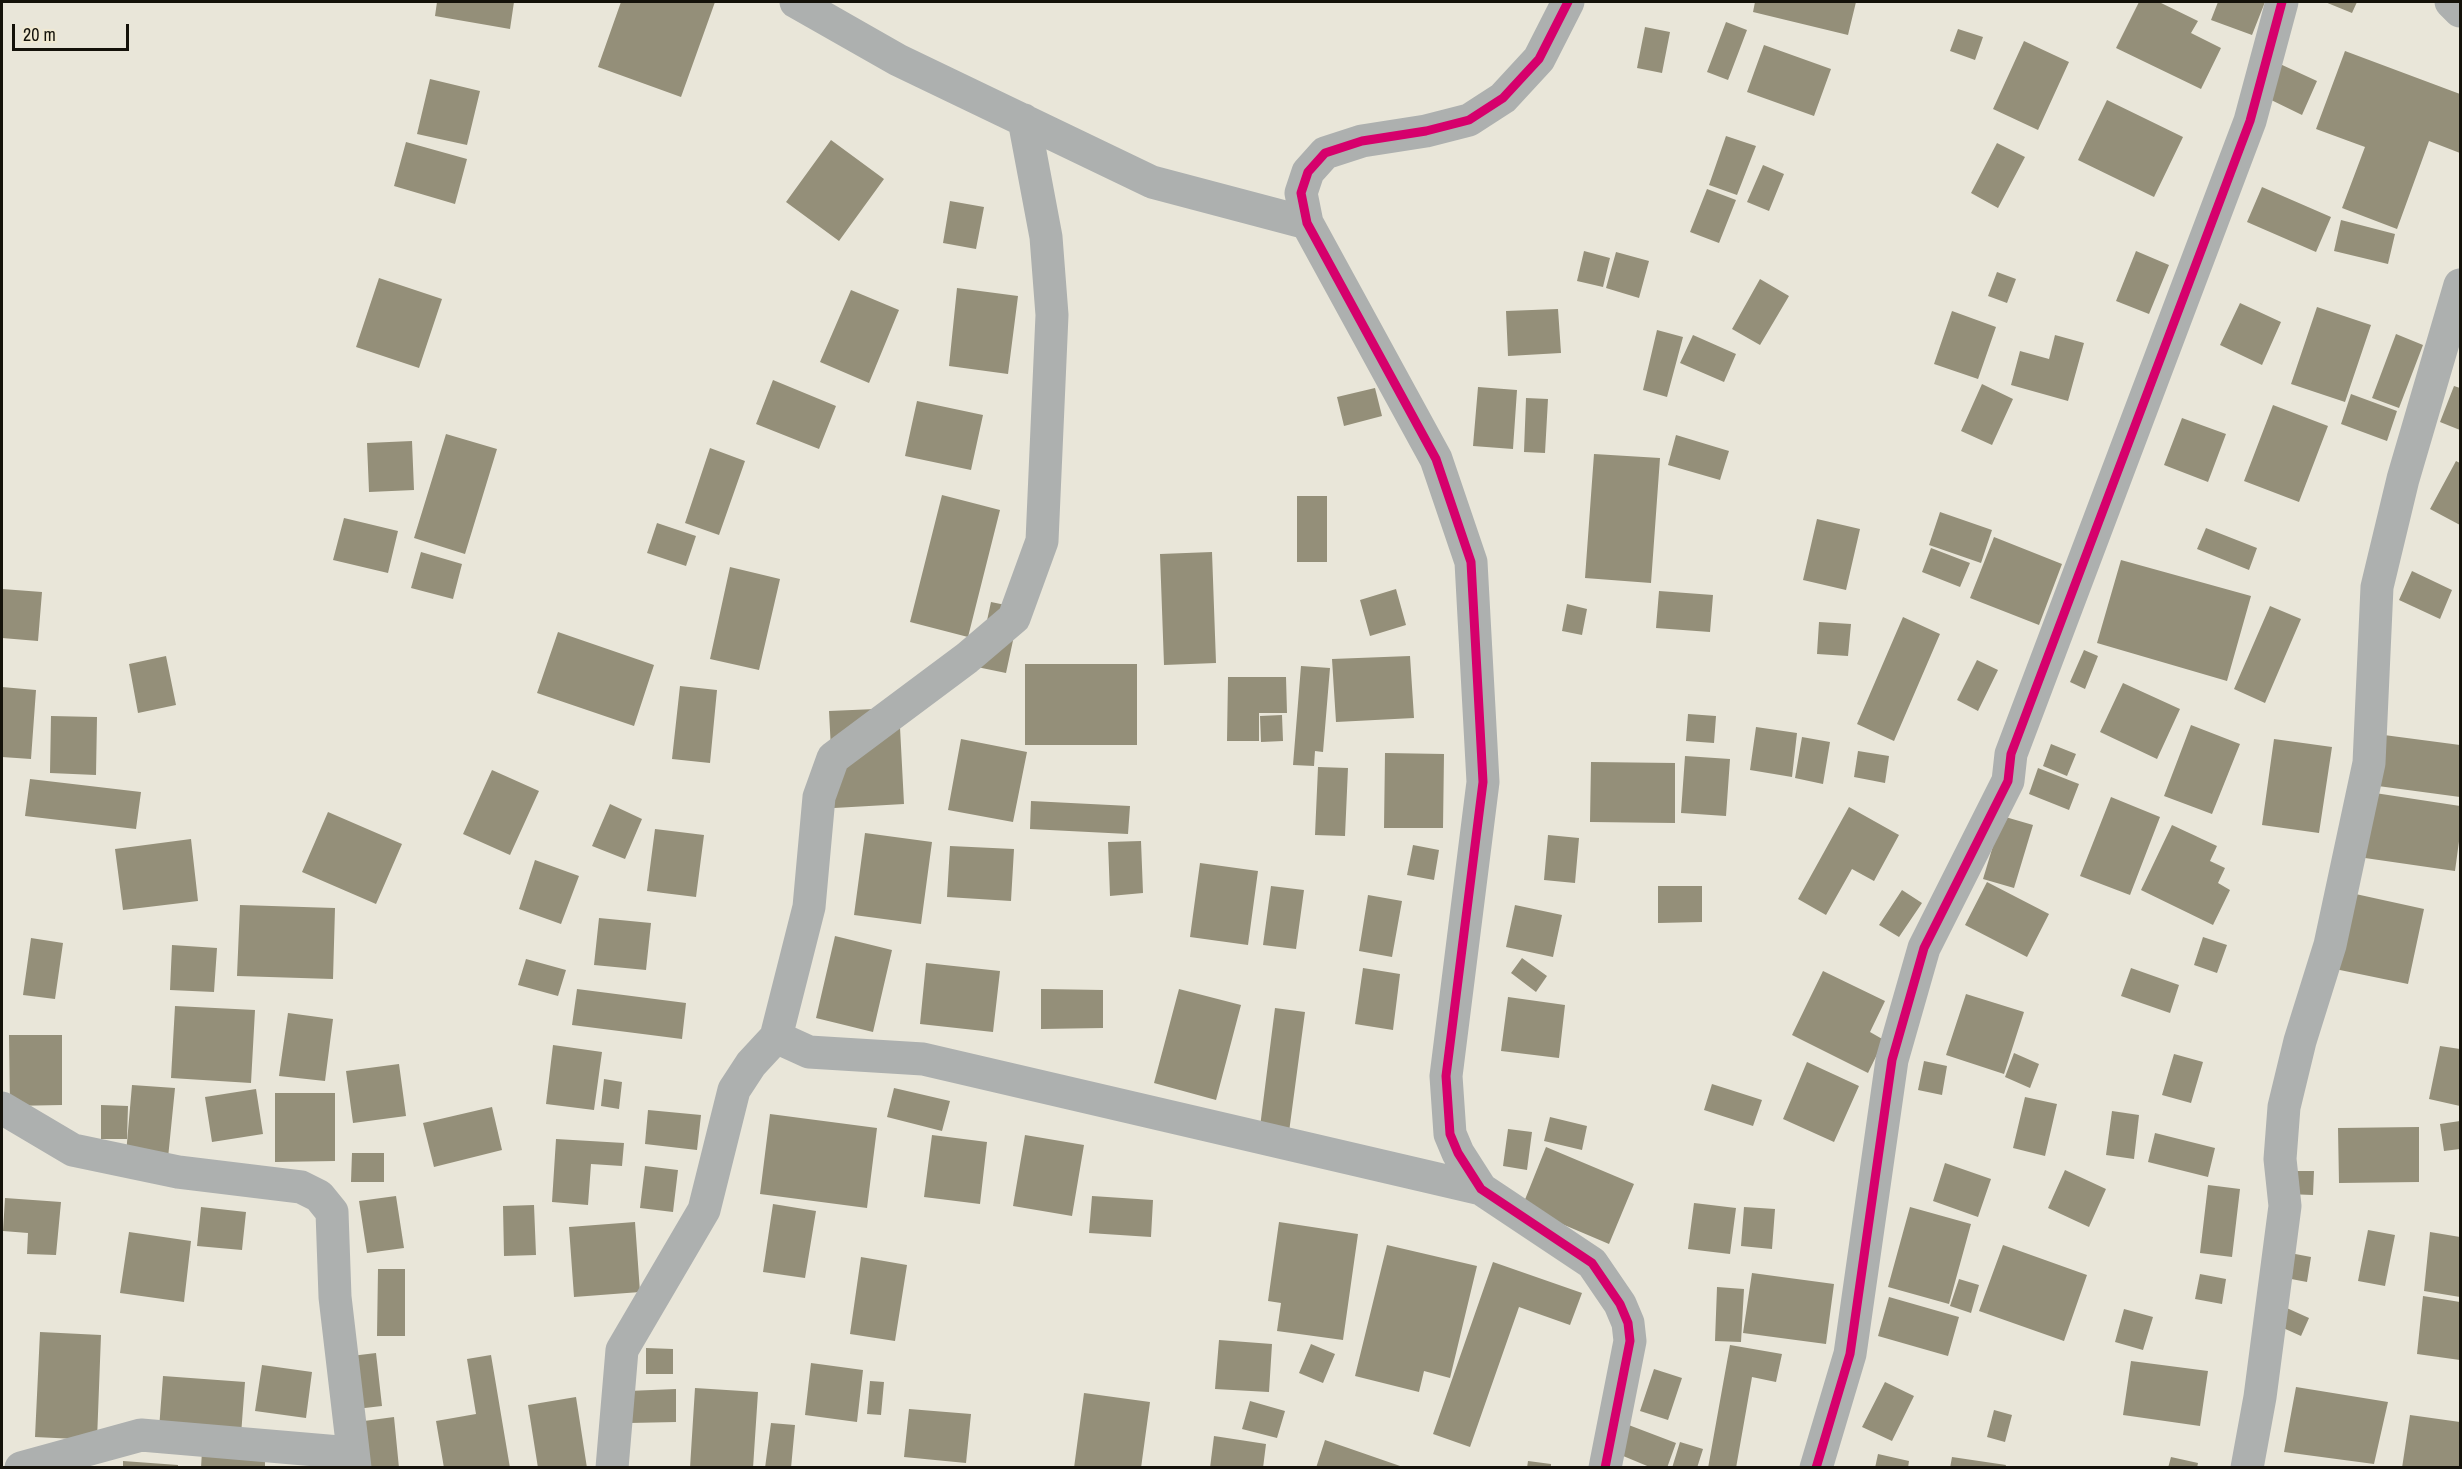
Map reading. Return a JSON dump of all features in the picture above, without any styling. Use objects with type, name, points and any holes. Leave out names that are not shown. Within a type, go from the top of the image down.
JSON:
[{"type":"street","points":[[796,2],[898,60],[1152,182],[1307,223]]},
{"type":"street","points":[[1481,1189],[1458,1153],[1450,1134],[1446,1076],[1483,782],[1471,562],[1436,459],[1307,223],[1301,192],[1308,172],[1325,153],[1362,141],[1426,131],[1469,120],[1503,98],[1539,59],[1568,2]]},
{"type":"street","points":[[1816,1467],[1850,1354],[1892,1060],[1924,948],[2008,781],[2011,754],[2250,121],[2282,2]]},
{"type":"street","points":[[2451,2],[2460,11]]},
{"type":"street","points":[[612,1467],[622,1350],[704,1210],[734,1090],[751,1064],[776,1037],[809,907],[819,798],[832,758],[967,658],[1014,618],[1042,541],[1052,315],[1046,237],[1024,120]]},
{"type":"street","points":[[2247,1467],[2260,1397],[2285,1206],[2280,1159],[2284,1107],[2300,1041],[2330,945],[2369,763],[2377,587],[2403,479],[2460,285]]},
{"type":"street","points":[[776,1037],[809,1052],[923,1059],[1481,1189],[1592,1263],[1620,1304],[1628,1323],[1630,1341],[1609,1466]]},
{"type":"street","points":[[2,1108],[73,1150],[178,1172],[301,1187],[319,1196],[332,1212],[335,1297],[353,1460],[141,1435],[21,1467]]},
{"type":"building","points":[[437,2],[514,2],[510,29],[435,16]]},
{"type":"building","points":[[621,2],[715,2],[681,97],[598,67]]},
{"type":"building","points":[[1755,2],[1856,2],[1848,35],[1753,12]]},
{"type":"building","points":[[2139,2],[2159,2],[2198,21],[2191,33],[2221,48],[2201,89],[2116,48]]},
{"type":"building","points":[[2218,2],[2265,2],[2252,35],[2211,20]]},
{"type":"building","points":[[2325,2],[2357,2],[2352,13]]},
{"type":"building","points":[[1726,22],[1747,30],[1728,80],[1707,72]]},
{"type":"building","points":[[1645,27],[1670,32],[1662,73],[1637,68]]},
{"type":"building","points":[[1958,29],[1983,37],[1975,60],[1950,51]]},
{"type":"building","points":[[2024,41],[2069,62],[2038,130],[1993,109]]},
{"type":"building","points":[[1764,45],[1831,69],[1814,116],[1747,92]]},
{"type":"building","points":[[2345,51],[2460,94],[2460,153],[2429,141],[2397,229],[2342,208],[2365,147],[2316,129]]},
{"type":"building","points":[[2280,64],[2317,81],[2302,115],[2265,97]]},
{"type":"building","points":[[430,79],[480,91],[467,145],[417,134]]},
{"type":"building","points":[[2107,100],[2183,137],[2154,197],[2078,160]]},
{"type":"building","points":[[1726,136],[1756,146],[1737,195],[1709,185]]},
{"type":"building","points":[[831,140],[884,179],[839,241],[786,202]]},
{"type":"building","points":[[406,142],[467,159],[455,204],[394,186]]},
{"type":"building","points":[[1997,143],[2025,157],[1998,208],[1971,193]]},
{"type":"building","points":[[1763,165],[1784,174],[1769,211],[1747,202]]},
{"type":"building","points":[[2262,187],[2331,217],[2316,252],[2247,222]]},
{"type":"building","points":[[1707,189],[1736,200],[1719,243],[1690,232]]},
{"type":"building","points":[[950,201],[984,207],[976,249],[943,243]]},
{"type":"building","points":[[2341,220],[2395,234],[2388,264],[2334,251]]},
{"type":"building","points":[[1584,251],[1610,258],[1603,287],[1577,281]]},
{"type":"building","points":[[2136,251],[2169,265],[2149,314],[2116,301]]},
{"type":"building","points":[[1616,252],[1649,261],[1639,298],[1606,288]]},
{"type":"building","points":[[1997,272],[2016,279],[2007,303],[1988,296]]},
{"type":"building","points":[[379,278],[442,299],[419,368],[356,347]]},
{"type":"building","points":[[1760,279],[1789,296],[1760,345],[1732,329]]},
{"type":"building","points":[[957,288],[1018,296],[1008,374],[949,366]]},
{"type":"building","points":[[851,290],[899,310],[869,383],[820,362]]},
{"type":"building","points":[[2240,303],[2281,322],[2262,365],[2220,345]]},
{"type":"building","points":[[2317,307],[2371,325],[2345,402],[2291,384]]},
{"type":"building","points":[[1558,309],[1561,353],[1508,356],[1506,311]]},
{"type":"building","points":[[1952,311],[1996,327],[1978,379],[1934,364]]},
{"type":"building","points":[[1657,330],[1683,337],[1667,397],[1643,390]]},
{"type":"building","points":[[2396,334],[2423,345],[2399,408],[2372,398]]},
{"type":"building","points":[[1693,335],[1736,354],[1724,382],[1680,363]]},
{"type":"building","points":[[2055,335],[2084,343],[2068,401],[2011,385],[2020,351],[2049,359]]},
{"type":"building","points":[[773,380],[836,406],[819,449],[756,424]]},
{"type":"building","points":[[1982,384],[2013,399],[1992,445],[1961,431]]},
{"type":"building","points":[[2454,386],[2460,388],[2460,430],[2440,422]]},
{"type":"building","points":[[1478,387],[1517,390],[1513,449],[1473,446]]},
{"type":"building","points":[[1375,388],[1382,416],[1344,426],[1337,397]]},
{"type":"building","points":[[2351,394],[2397,411],[2387,441],[2341,424]]},
{"type":"building","points":[[1526,398],[1548,399],[1545,453],[1524,452]]},
{"type":"building","points":[[917,401],[983,415],[971,470],[905,456]]},
{"type":"building","points":[[2273,405],[2328,426],[2299,502],[2244,481]]},
{"type":"building","points":[[2182,418],[2226,434],[2208,482],[2164,465]]},
{"type":"building","points":[[446,434],[497,449],[465,554],[414,538]]},
{"type":"building","points":[[1676,435],[1729,451],[1720,480],[1668,465]]},
{"type":"building","points":[[412,441],[414,490],[369,492],[367,443]]},
{"type":"building","points":[[710,448],[745,461],[719,535],[685,523]]},
{"type":"building","points":[[1594,454],[1660,458],[1651,583],[1585,578]]},
{"type":"building","points":[[2456,461],[2460,463],[2460,525],[2430,509]]},
{"type":"building","points":[[942,495],[1000,510],[968,637],[910,622]]},
{"type":"building","points":[[1297,496],[1327,496],[1327,562],[1297,562]]},
{"type":"building","points":[[1940,512],[1992,530],[1981,563],[1929,545]]},
{"type":"building","points":[[344,518],[398,531],[388,573],[333,560]]},
{"type":"building","points":[[1817,519],[1860,529],[1846,590],[1803,580]]},
{"type":"building","points":[[657,523],[696,536],[686,566],[647,553]]},
{"type":"building","points":[[2206,528],[2257,548],[2249,570],[2197,549]]},
{"type":"building","points":[[1994,537],[2062,564],[2039,625],[1970,598]]},
{"type":"building","points":[[1931,548],[1970,563],[1960,587],[1922,572]]},
{"type":"building","points":[[421,552],[462,564],[453,599],[411,588]]},
{"type":"building","points":[[1212,552],[1216,663],[1164,665],[1160,554]]},
{"type":"building","points":[[2121,560],[2251,596],[2227,681],[2097,643]]},
{"type":"building","points":[[730,567],[780,579],[759,670],[710,659]]},
{"type":"building","points":[[2412,571],[2452,590],[2440,619],[2399,600]]},
{"type":"building","points":[[2,589],[42,592],[38,641],[2,638]]},
{"type":"building","points":[[1396,589],[1406,625],[1370,636],[1360,600]]},
{"type":"building","points":[[1659,591],[1713,595],[1710,632],[1656,628]]},
{"type":"building","points":[[991,602],[1020,608],[1006,673],[977,667]]},
{"type":"building","points":[[1567,604],[1587,609],[1582,635],[1562,631]]},
{"type":"building","points":[[2270,606],[2301,619],[2265,703],[2234,689]]},
{"type":"building","points":[[1903,617],[1940,634],[1894,741],[1857,724]]},
{"type":"building","points":[[1819,622],[1851,624],[1848,656],[1817,654]]},
{"type":"building","points":[[558,632],[654,665],[634,726],[537,693]]},
{"type":"building","points":[[2084,650],[2098,656],[2085,689],[2070,682]]},
{"type":"building","points":[[166,656],[176,705],[138,713],[129,664]]},
{"type":"building","points":[[1410,656],[1414,718],[1336,722],[1332,659]]},
{"type":"building","points":[[1977,660],[1998,670],[1978,711],[1957,700]]},
{"type":"building","points":[[1025,664],[1137,664],[1137,745],[1025,745]]},
{"type":"building","points":[[1301,666],[1330,668],[1323,752],[1315,751],[1314,766],[1293,765]]},
{"type":"building","points":[[1228,677],[1286,677],[1287,713],[1259,713],[1259,741],[1227,741]]},
{"type":"building","points":[[2123,683],[2180,709],[2157,759],[2100,732]]},
{"type":"building","points":[[680,686],[717,690],[710,763],[672,759]]},
{"type":"building","points":[[2,687],[36,690],[31,759],[2,757]]},
{"type":"building","points":[[899,708],[904,804],[834,808],[829,711]]},
{"type":"building","points":[[1688,714],[1716,716],[1714,743],[1686,741]]},
{"type":"building","points":[[1282,715],[1283,741],[1261,742],[1260,716]]},
{"type":"building","points":[[51,716],[97,717],[96,775],[50,773]]},
{"type":"building","points":[[2191,725],[2240,744],[2212,814],[2164,796]]},
{"type":"building","points":[[1756,727],[1797,733],[1792,777],[1750,770]]},
{"type":"building","points":[[2384,735],[2460,745],[2460,797],[2378,786]]},
{"type":"building","points":[[1802,737],[1830,742],[1823,784],[1795,778]]},
{"type":"building","points":[[961,739],[1027,752],[1013,822],[948,810]]},
{"type":"building","points":[[2274,739],[2332,747],[2319,833],[2262,825]]},
{"type":"building","points":[[2051,744],[2076,754],[2067,776],[2043,766]]},
{"type":"building","points":[[1858,751],[1889,756],[1885,783],[1854,777]]},
{"type":"building","points":[[1385,753],[1444,754],[1443,828],[1384,828]]},
{"type":"building","points":[[1685,756],[1730,759],[1726,816],[1681,813]]},
{"type":"building","points":[[1591,762],[1675,763],[1675,823],[1590,822]]},
{"type":"building","points":[[1318,767],[1348,768],[1345,836],[1315,835]]},
{"type":"building","points":[[2038,768],[2079,784],[2069,810],[2029,794]]},
{"type":"building","points":[[492,770],[539,791],[510,855],[463,834]]},
{"type":"building","points":[[30,779],[141,792],[136,829],[25,816]]},
{"type":"building","points":[[2375,793],[2460,806],[2460,834],[2455,871],[2365,858]]},
{"type":"building","points":[[2111,797],[2160,817],[2130,895],[2080,876]]},
{"type":"building","points":[[1031,801],[1130,806],[1128,834],[1030,829]]},
{"type":"building","points":[[610,804],[642,819],[625,859],[592,846]]},
{"type":"building","points":[[1849,807],[1899,835],[1874,881],[1852,869],[1826,915],[1798,899]]},
{"type":"building","points":[[328,812],[402,844],[376,904],[302,872]]},
{"type":"building","points":[[2002,816],[2033,825],[2014,888],[1983,879]]},
{"type":"building","points":[[2172,825],[2217,846],[2210,861],[2225,868],[2218,883],[2230,890],[2213,925],[2141,890]]},
{"type":"building","points":[[655,829],[704,835],[696,897],[647,891]]},
{"type":"building","points":[[865,833],[932,842],[921,924],[854,915]]},
{"type":"building","points":[[1548,835],[1579,838],[1575,883],[1544,880]]},
{"type":"building","points":[[191,839],[198,901],[123,910],[115,849]]},
{"type":"building","points":[[1141,841],[1143,893],[1110,896],[1108,842]]},
{"type":"building","points":[[1413,845],[1439,850],[1434,880],[1407,875]]},
{"type":"building","points":[[950,846],[1014,849],[1011,901],[947,897]]},
{"type":"building","points":[[535,860],[579,876],[561,924],[519,909]]},
{"type":"building","points":[[1200,863],[1258,871],[1248,945],[1190,937]]},
{"type":"building","points":[[1987,882],[2049,914],[2027,957],[1965,925]]},
{"type":"building","points":[[1271,886],[1304,890],[1296,949],[1263,945]]},
{"type":"building","points":[[1658,886],[1702,886],[1702,922],[1658,923]]},
{"type":"building","points":[[1902,890],[1922,903],[1899,937],[1879,925]]},
{"type":"building","points":[[2351,893],[2424,909],[2408,984],[2335,969]]},
{"type":"building","points":[[1368,895],[1402,901],[1392,957],[1359,951]]},
{"type":"building","points":[[240,905],[335,908],[333,979],[237,976]]},
{"type":"building","points":[[1515,905],[1562,915],[1553,957],[1506,947]]},
{"type":"building","points":[[599,918],[651,923],[646,970],[594,965]]},
{"type":"building","points":[[835,936],[892,950],[873,1032],[816,1018]]},
{"type":"building","points":[[2203,937],[2227,945],[2217,973],[2194,965]]},
{"type":"building","points":[[31,938],[63,943],[55,999],[23,995]]},
{"type":"building","points":[[172,945],[217,948],[214,992],[170,990]]},
{"type":"building","points":[[1522,958],[1547,976],[1536,992],[1511,973]]},
{"type":"building","points":[[526,959],[566,970],[558,996],[518,985]]},
{"type":"building","points":[[926,963],[1000,971],[993,1032],[920,1024]]},
{"type":"building","points":[[1363,968],[1400,974],[1393,1030],[1355,1024]]},
{"type":"building","points":[[2131,968],[2179,985],[2170,1013],[2121,996]]},
{"type":"building","points":[[1823,971],[1885,1001],[1870,1032],[1884,1040],[1868,1073],[1792,1035]]},
{"type":"building","points":[[577,989],[686,1003],[682,1039],[572,1025]]},
{"type":"building","points":[[1041,989],[1103,990],[1103,1028],[1041,1029]]},
{"type":"building","points":[[1179,989],[1241,1005],[1216,1100],[1154,1083]]},
{"type":"building","points":[[1966,994],[2024,1012],[2004,1074],[1946,1055]]},
{"type":"building","points":[[1508,997],[1565,1005],[1559,1058],[1501,1051]]},
{"type":"building","points":[[175,1006],[255,1010],[251,1083],[171,1078]]},
{"type":"building","points":[[1275,1008],[1305,1012],[1289,1132],[1260,1127]]},
{"type":"building","points":[[288,1013],[333,1019],[325,1081],[279,1076]]},
{"type":"building","points":[[9,1035],[62,1035],[62,1105],[10,1106]]},
{"type":"building","points":[[553,1045],[602,1052],[594,1110],[546,1104]]},
{"type":"building","points":[[2440,1046],[2460,1049],[2460,1106],[2429,1099]]},
{"type":"building","points":[[2014,1053],[2039,1064],[2030,1088],[2005,1077]]},
{"type":"building","points":[[2174,1054],[2203,1062],[2191,1103],[2162,1095]]},
{"type":"building","points":[[1924,1061],[1947,1066],[1942,1095],[1918,1090]]},
{"type":"building","points":[[1807,1062],[1859,1086],[1834,1142],[1783,1119]]},
{"type":"building","points":[[399,1064],[406,1116],[353,1123],[346,1071]]},
{"type":"building","points":[[604,1079],[622,1082],[619,1109],[601,1106]]},
{"type":"building","points":[[1712,1084],[1762,1100],[1753,1126],[1704,1110]]},
{"type":"building","points":[[132,1085],[175,1088],[168,1158],[126,1154]]},
{"type":"building","points":[[894,1088],[950,1101],[942,1131],[887,1117]]},
{"type":"building","points":[[256,1089],[263,1134],[212,1142],[205,1097]]},
{"type":"building","points":[[275,1093],[335,1093],[335,1161],[275,1162]]},
{"type":"building","points":[[2025,1097],[2057,1104],[2045,1156],[2013,1148]]},
{"type":"building","points":[[101,1105],[128,1106],[127,1139],[101,1139]]},
{"type":"building","points":[[492,1107],[502,1150],[434,1167],[423,1123]]},
{"type":"building","points":[[648,1110],[701,1115],[697,1150],[645,1144]]},
{"type":"building","points":[[2112,1111],[2139,1115],[2134,1159],[2106,1155]]},
{"type":"building","points":[[770,1114],[877,1128],[867,1208],[760,1194]]},
{"type":"building","points":[[1550,1117],[1587,1126],[1582,1150],[1544,1141]]},
{"type":"building","points":[[2460,1121],[2460,1149],[2444,1151],[2440,1124]]},
{"type":"building","points":[[2419,1127],[2419,1182],[2339,1183],[2338,1128]]},
{"type":"building","points":[[1508,1129],[1532,1132],[1527,1170],[1503,1166]]},
{"type":"building","points":[[2155,1133],[2215,1148],[2208,1177],[2148,1162]]},
{"type":"building","points":[[932,1135],[987,1142],[980,1204],[924,1197]]},
{"type":"building","points":[[1025,1135],[1084,1145],[1072,1216],[1013,1206]]},
{"type":"building","points":[[556,1139],[624,1143],[622,1166],[591,1164],[588,1205],[552,1202]]},
{"type":"building","points":[[1546,1147],[1634,1184],[1609,1244],[1522,1207]]},
{"type":"building","points":[[352,1153],[384,1153],[384,1182],[351,1182]]},
{"type":"building","points":[[1945,1163],[1991,1179],[1978,1217],[1933,1201]]},
{"type":"building","points":[[645,1166],[678,1170],[673,1212],[640,1208]]},
{"type":"building","points":[[2065,1170],[2106,1189],[2089,1227],[2048,1208]]},
{"type":"building","points":[[2288,1171],[2314,1171],[2313,1195],[2287,1194]]},
{"type":"building","points":[[2208,1185],[2240,1189],[2232,1257],[2200,1253]]},
{"type":"building","points":[[396,1196],[404,1248],[367,1253],[359,1201]]},
{"type":"building","points":[[1092,1196],[1153,1200],[1151,1237],[1089,1233]]},
{"type":"building","points":[[5,1198],[61,1202],[56,1255],[27,1254],[28,1233],[3,1231]]},
{"type":"building","points":[[1694,1203],[1736,1208],[1730,1254],[1688,1249]]},
{"type":"building","points":[[773,1204],[816,1211],[805,1278],[763,1272]]},
{"type":"building","points":[[534,1205],[536,1255],[504,1256],[503,1206]]},
{"type":"building","points":[[201,1207],[246,1212],[242,1250],[197,1246]]},
{"type":"building","points":[[1744,1207],[1775,1209],[1772,1249],[1741,1246]]},
{"type":"building","points":[[1910,1207],[1971,1224],[1949,1304],[1888,1287]]},
{"type":"building","points":[[635,1222],[640,1292],[574,1297],[569,1227]]},
{"type":"building","points":[[1279,1222],[1358,1234],[1343,1340],[1277,1331],[1281,1303],[1268,1301]]},
{"type":"building","points":[[2368,1230],[2395,1235],[2385,1286],[2358,1281]]},
{"type":"building","points":[[129,1232],[191,1241],[184,1302],[120,1293]]},
{"type":"building","points":[[2430,1232],[2460,1237],[2460,1297],[2424,1291]]},
{"type":"building","points":[[1387,1245],[1477,1266],[1450,1378],[1424,1371],[1419,1392],[1355,1376]]},
{"type":"building","points":[[2003,1245],[2087,1275],[2064,1341],[1979,1311]]},
{"type":"building","points":[[2290,1253],[2311,1257],[2307,1282],[2286,1278]]},
{"type":"building","points":[[861,1257],[907,1265],[895,1341],[850,1334]]},
{"type":"building","points":[[1493,1262],[1582,1293],[1570,1325],[1519,1307],[1470,1447],[1433,1434]]},
{"type":"building","points":[[378,1269],[405,1269],[405,1336],[377,1336]]},
{"type":"building","points":[[1752,1273],[1834,1284],[1826,1344],[1743,1333]]},
{"type":"building","points":[[2200,1274],[2226,1279],[2222,1304],[2195,1299]]},
{"type":"building","points":[[1959,1279],[1979,1285],[1971,1313],[1950,1306]]},
{"type":"building","points":[[1717,1287],[1744,1289],[1741,1342],[1715,1341]]},
{"type":"building","points":[[2423,1296],[2460,1302],[2460,1360],[2417,1354]]},
{"type":"building","points":[[1889,1297],[1959,1317],[1948,1356],[1878,1336]]},
{"type":"building","points":[[2280,1305],[2309,1318],[2301,1336],[2272,1323]]},
{"type":"building","points":[[2124,1309],[2153,1317],[2143,1350],[2115,1342]]},
{"type":"building","points":[[40,1332],[101,1335],[97,1440],[35,1437]]},
{"type":"building","points":[[1219,1340],[1272,1344],[1269,1392],[1215,1389]]},
{"type":"building","points":[[1311,1344],[1335,1354],[1323,1383],[1299,1373]]},
{"type":"building","points":[[1730,1345],[1782,1354],[1776,1382],[1752,1377],[1736,1468],[1708,1468]]},
{"type":"building","points":[[646,1348],[673,1349],[673,1374],[646,1374]]},
{"type":"building","points":[[376,1353],[382,1406],[356,1409],[351,1356]]},
{"type":"building","points":[[491,1355],[510,1468],[444,1468],[436,1421],[476,1414],[467,1359]]},
{"type":"building","points":[[2131,1361],[2208,1371],[2200,1426],[2123,1415]]},
{"type":"building","points":[[811,1363],[863,1370],[857,1422],[805,1415]]},
{"type":"building","points":[[262,1365],[312,1372],[306,1418],[255,1411]]},
{"type":"building","points":[[1654,1369],[1682,1378],[1668,1420],[1640,1411]]},
{"type":"building","points":[[163,1376],[245,1382],[241,1435],[159,1429]]},
{"type":"building","points":[[870,1381],[884,1382],[881,1415],[867,1414]]},
{"type":"building","points":[[1885,1382],[1914,1396],[1892,1441],[1862,1427]]},
{"type":"building","points":[[2296,1387],[2388,1402],[2374,1464],[2284,1452]]},
{"type":"building","points":[[695,1388],[758,1392],[753,1468],[690,1468]]},
{"type":"building","points":[[676,1389],[676,1422],[629,1423],[628,1391]]},
{"type":"building","points":[[1084,1393],[1150,1402],[1141,1468],[1074,1468]]},
{"type":"building","points":[[576,1397],[587,1468],[538,1468],[528,1405]]},
{"type":"building","points":[[1250,1401],[1285,1411],[1277,1438],[1242,1429]]},
{"type":"building","points":[[909,1409],[971,1414],[966,1463],[904,1457]]},
{"type":"building","points":[[1994,1410],[2012,1415],[2005,1442],[1987,1437]]},
{"type":"building","points":[[2410,1415],[2460,1422],[2460,1468],[2402,1468]]},
{"type":"building","points":[[394,1417],[399,1468],[369,1468],[364,1421]]},
{"type":"building","points":[[771,1423],[795,1425],[791,1468],[765,1468]]},
{"type":"building","points":[[1626,1424],[1676,1443],[1667,1468],[1652,1468],[1616,1453]]},
{"type":"building","points":[[1214,1436],[1266,1444],[1263,1468],[1210,1468]]},
{"type":"building","points":[[1325,1440],[1403,1467],[1403,1468],[1316,1468]]},
{"type":"building","points":[[1680,1442],[1703,1449],[1697,1468],[1672,1468]]},
{"type":"building","points":[[202,1451],[265,1454],[265,1468],[201,1468]]},
{"type":"building","points":[[1878,1454],[1909,1461],[1908,1468],[1875,1468]]},
{"type":"building","points":[[1952,1457],[2006,1465],[2005,1468],[1950,1468]]},
{"type":"building","points":[[2171,1457],[2198,1463],[2197,1468],[2168,1468]]},
{"type":"building","points":[[123,1461],[178,1465],[178,1468],[123,1468]]},
{"type":"building","points":[[1528,1461],[1551,1464],[1551,1468],[1527,1468]]},
{"type":"cycle path","points":[[1568,2],[1539,59],[1503,98],[1469,120],[1426,131],[1362,141],[1325,153],[1308,172],[1301,193],[1307,223],[1436,459],[1471,562],[1483,782],[1446,1076],[1450,1134],[1458,1153],[1481,1189],[1592,1263],[1620,1304],[1628,1323],[1630,1341],[1605,1468]]},
{"type":"cycle path","points":[[1816,1468],[1850,1354],[1892,1060],[1924,948],[2008,781],[2011,754],[2250,121],[2282,2]]}]
